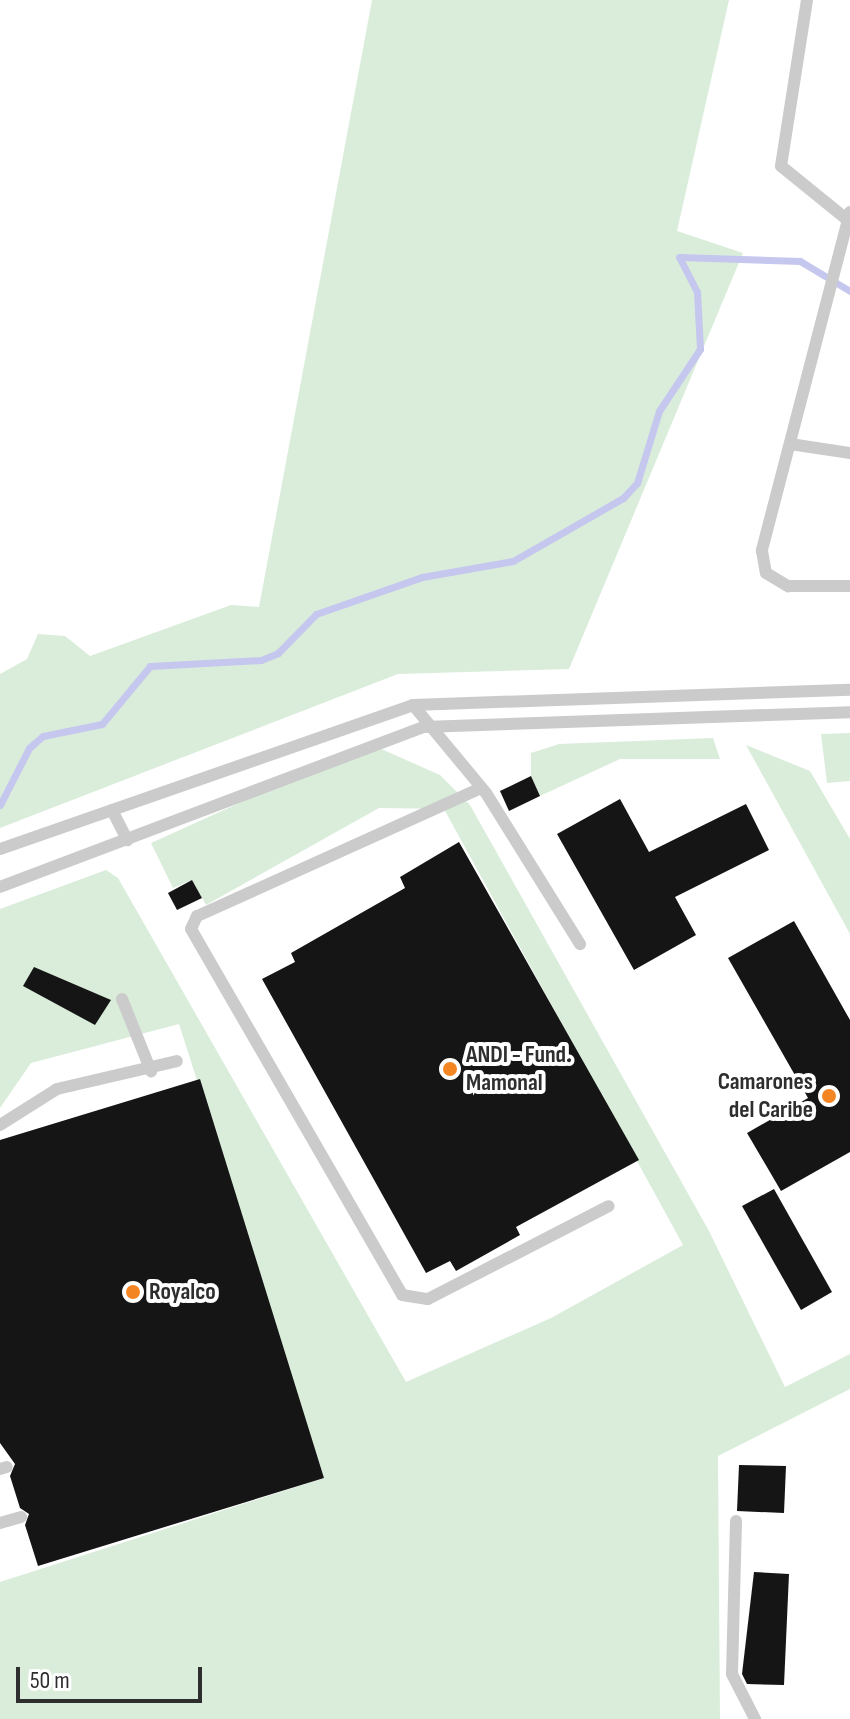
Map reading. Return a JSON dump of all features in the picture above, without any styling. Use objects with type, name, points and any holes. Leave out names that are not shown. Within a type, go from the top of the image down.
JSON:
[{"type":"lane","points":[[807,0],[781,166],[849,218],[762,551],[766,573],[788,586],[850,586]]},
{"type":"lane","points":[[790,444],[850,453]]},
{"type":"lane","points":[[0,849],[413,705],[850,690]]},
{"type":"lane","points":[[670,694],[670,718]]},
{"type":"lane","points":[[413,705],[424,727],[481,788],[580,944]]},
{"type":"lane","points":[[0,887],[424,727],[850,712]]},
{"type":"lane","points":[[481,788],[197,916],[191,929],[402,1295],[428,1299],[609,1206]]},
{"type":"lane","points":[[112,810],[127,840]]},
{"type":"lane","points":[[122,999],[151,1071]]},
{"type":"lane","points":[[0,1125],[57,1089],[151,1071],[177,1061]]},
{"type":"lane","points":[[0,1523],[21,1517]]},
{"type":"lane","points":[[736,1521],[732,1674],[755,1719]]},
{"type":"green space","points":[[372,0],[729,0],[677,231],[743,253],[569,669],[398,674],[0,828],[0,674],[27,659],[38,634],[65,636],[90,656],[231,605],[259,607]]},
{"type":"green space","points":[[850,733],[850,781],[827,783],[821,734]]},
{"type":"green space","points":[[713,738],[720,759],[620,759],[540,796],[531,776],[531,753],[559,744]]},
{"type":"green space","points":[[370,744],[440,775],[470,805],[709,1231],[785,1387],[850,1354],[850,1389],[718,1456],[720,1719],[0,1719],[0,1582],[324,1478],[179,1024],[31,1063],[0,1108],[0,909],[106,870],[118,878],[406,1382],[551,1318],[683,1245],[444,809],[379,808],[206,905],[192,880],[173,888],[151,843]]},
{"type":"green space","points":[[746,745],[810,771],[850,839],[850,934]]},
{"type":"building","points":[[531,776],[540,796],[509,811],[500,791]]},
{"type":"building","points":[[620,799],[649,852],[746,804],[769,850],[675,897],[696,935],[634,970],[557,834]]},
{"type":"building","name":"ANDI - Fund. Mamonal","points":[[459,842],[639,1160],[516,1227],[520,1235],[456,1271],[450,1261],[426,1273],[262,979],[295,962],[291,953],[405,888],[400,877]]},
{"type":"building","points":[[192,880],[202,898],[177,910],[168,893]]},
{"type":"building","name":"Camarones del Caribe","points":[[794,921],[850,1020],[850,1152],[781,1191],[747,1133],[808,1098],[728,958]]},
{"type":"building","points":[[34,967],[111,1000],[95,1025],[23,986]]},
{"type":"building","name":"Royalco","points":[[200,1079],[324,1478],[38,1566],[25,1525],[29,1514],[20,1508],[10,1476],[15,1464],[0,1443],[0,1140]]},
{"type":"building","points":[[774,1189],[832,1292],[801,1310],[742,1206]]},
{"type":"building","points":[[739,1465],[786,1466],[784,1513],[737,1511]]},
{"type":"building","points":[[754,1572],[789,1574],[784,1685],[747,1684],[742,1674]]},
{"type":"waterway","points":[[0,805],[29,748],[43,736],[102,724],[150,666],[261,660],[278,653],[316,614],[422,577],[513,561],[623,498],[637,483],[659,411],[700,349],[697,292],[679,257],[800,261],[850,291]]},
{"type":"place","name":"ANDI - Fund. Mamonal","points":[[450,1069]]},
{"type":"place","name":"Camarones del Caribe","points":[[829,1096]]},
{"type":"place","name":"Royalco","points":[[133,1292]]}]
